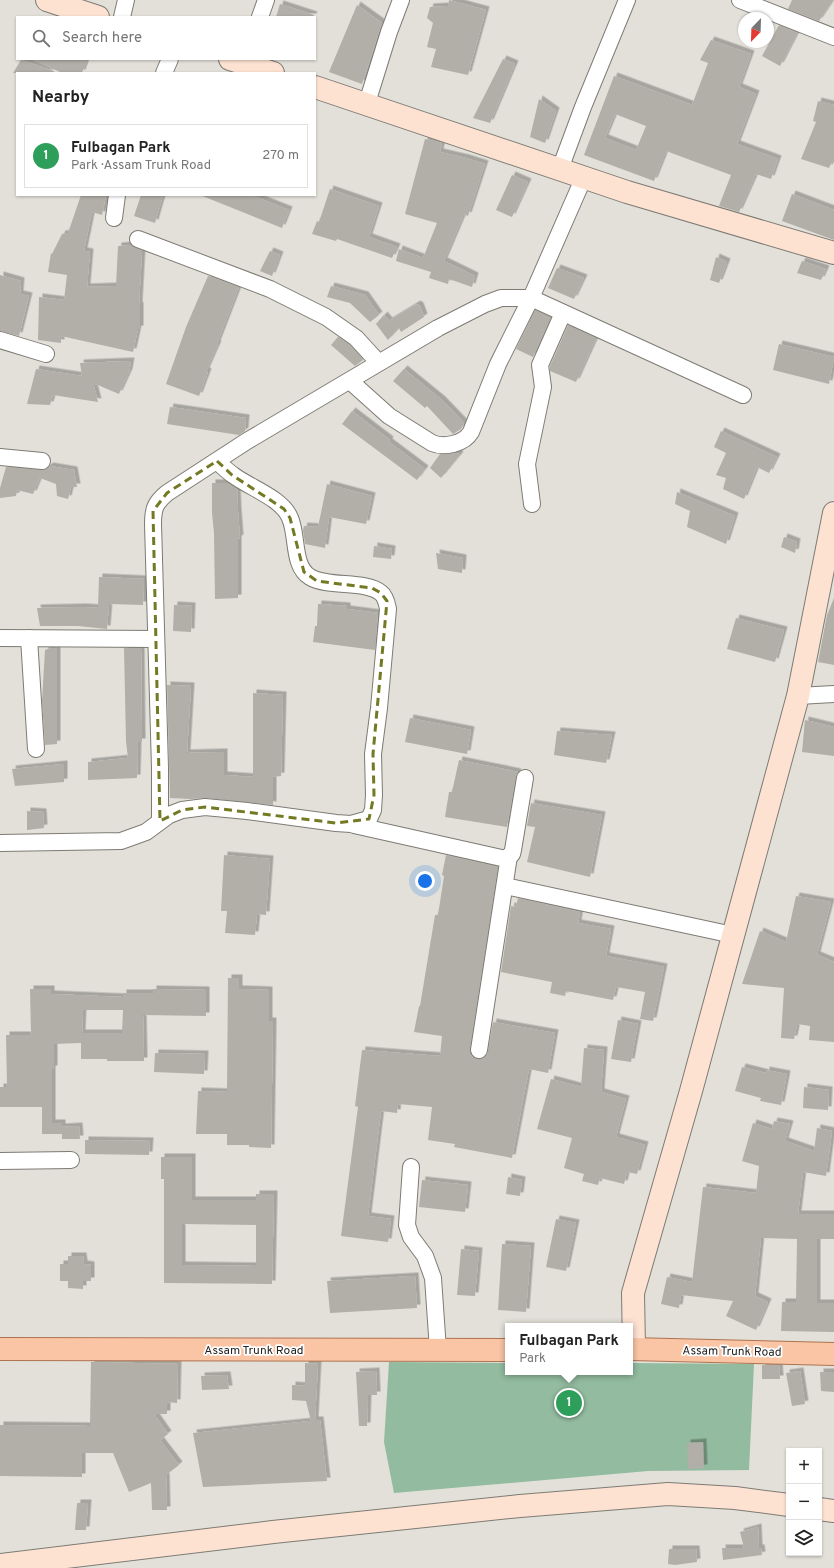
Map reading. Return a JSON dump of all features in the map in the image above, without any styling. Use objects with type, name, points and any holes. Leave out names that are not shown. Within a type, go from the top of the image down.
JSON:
[{"type":"main road","points":[[46,0],[95,16]]},
{"type":"main road","points":[[241,61],[270,72]]},
{"type":"main road","points":[[316,87],[367,103],[627,192],[834,253]]},
{"type":"main road","points":[[632,1323],[633,1293],[692,1091],[798,696],[834,513]]},
{"type":"main road","name":"Assam Trunk Road","points":[[0,1349],[505,1350]]},
{"type":"main road","name":"Assam Trunk Road","points":[[633,1349],[834,1354]]},
{"type":"main road","points":[[0,1566],[303,1529],[520,1506],[668,1494],[735,1498],[786,1505]]},
{"type":"main road","points":[[822,1509],[834,1511]]},
{"type":"street","points":[[122,16],[126,0]]},
{"type":"street","points":[[260,16],[266,0]]},
{"type":"street","points":[[367,103],[389,32],[402,0]]},
{"type":"street","points":[[560,169],[583,107],[627,0]]},
{"type":"street","points":[[740,0],[834,37]]},
{"type":"street","points":[[164,72],[170,60]]},
{"type":"street","points":[[350,381],[390,416],[432,443],[442,446],[465,440],[471,432],[498,364],[531,298],[584,177]]},
{"type":"street","points":[[114,218],[117,196]]},
{"type":"street","points":[[138,239],[270,288],[326,317],[356,338],[378,362]]},
{"type":"street","points":[[160,821],[153,511],[159,500],[167,493],[247,441],[350,381],[378,362],[485,304],[501,298],[531,298],[743,395]]},
{"type":"street","points":[[532,504],[527,464],[543,387],[540,365],[563,313]]},
{"type":"street","points":[[0,340],[46,354]]},
{"type":"street","points":[[0,457],[42,460]]},
{"type":"street","points":[[223,457],[232,475],[269,497],[284,509],[290,518],[298,556],[304,572],[318,581],[372,588],[381,593],[387,601],[388,609],[379,708],[373,754],[373,810],[369,819],[351,824]]},
{"type":"street","points":[[0,638],[156,639]]},
{"type":"street","points":[[29,638],[36,749]]},
{"type":"street","points":[[798,696],[834,694]]},
{"type":"street","points":[[0,843],[121,841],[146,832],[169,815],[182,810],[205,807],[351,824],[506,859],[513,850],[525,778]]},
{"type":"street","points":[[479,1050],[509,856]]},
{"type":"street","points":[[505,886],[733,935]]},
{"type":"street","points":[[0,1161],[71,1160]]},
{"type":"street","points":[[411,1167],[407,1225],[411,1237],[425,1256],[433,1278],[438,1350]]},
{"type":"highlighted area","points":[[217,461],[232,475],[284,509],[290,518],[304,572],[317,581],[372,588],[381,593],[387,601],[373,754],[374,795],[369,819],[336,823],[205,807],[182,810],[160,821],[153,511],[167,493]]},
{"type":"green space","points":[[389,1362],[505,1363],[505,1375],[633,1375],[633,1363],[754,1364],[749,1470],[648,1471],[394,1493],[384,1442]]},
{"type":"building","points":[[449,0],[486,10],[468,75],[431,67],[436,49],[427,47],[433,23],[427,18],[430,7],[448,6]]},
{"type":"building","points":[[792,0],[833,0],[819,21],[788,9]]},
{"type":"building","points":[[280,4],[314,15],[314,16],[276,16]]},
{"type":"building","points":[[357,5],[382,23],[362,84],[329,72]]},
{"type":"building","points":[[779,25],[797,33],[780,66],[762,56],[766,48],[774,48],[774,34]]},
{"type":"building","points":[[711,40],[751,54],[739,87],[756,94],[737,144],[778,159],[771,179],[756,174],[739,212],[719,206],[731,175],[666,151],[654,181],[584,155],[614,76],[692,105],[708,63],[700,60]],"holes":[[[615,114],[646,126],[636,150],[605,138]]]},
{"type":"building","points":[[503,59],[515,64],[490,123],[473,118]]},
{"type":"building","points":[[21,60],[54,71],[54,72],[13,73]]},
{"type":"building","points":[[35,60],[87,60],[82,72],[60,72]]},
{"type":"building","points":[[539,99],[556,111],[545,143],[530,137]]},
{"type":"building","points":[[818,101],[834,105],[834,157],[829,168],[801,159],[816,122],[813,121]]},
{"type":"building","points":[[425,139],[442,143],[440,152],[485,164],[468,216],[464,214],[444,261],[475,276],[472,287],[449,279],[448,284],[429,278],[431,272],[396,261],[399,249],[423,258],[437,223],[405,214]]},
{"type":"building","points":[[512,175],[528,182],[512,217],[496,210]]},
{"type":"building","points":[[330,189],[379,206],[369,237],[397,247],[392,258],[337,239],[336,241],[312,234],[317,221],[319,222]]},
{"type":"building","points":[[792,194],[834,210],[834,240],[782,221]]},
{"type":"building","points":[[81,196],[106,196],[102,215],[92,212],[84,251],[90,252],[87,287],[116,286],[118,246],[131,245],[142,251],[139,305],[140,329],[138,329],[133,352],[61,336],[61,343],[38,340],[39,297],[64,300],[67,275],[48,272],[51,253],[52,254],[62,234],[68,233]]},
{"type":"building","points":[[141,196],[163,196],[155,223],[134,216]]},
{"type":"building","points":[[202,196],[254,196],[289,210],[282,228]]},
{"type":"building","points":[[270,251],[280,255],[272,276],[260,271]]},
{"type":"building","points":[[716,257],[727,262],[719,283],[710,280]]},
{"type":"building","points":[[802,261],[826,269],[821,280],[797,273]]},
{"type":"building","points":[[557,268],[584,278],[574,299],[548,288]]},
{"type":"building","points":[[0,275],[21,281],[20,294],[29,296],[19,336],[0,331]]},
{"type":"building","points":[[208,276],[239,287],[218,344],[206,371],[208,372],[199,396],[166,384],[186,327]]},
{"type":"building","points":[[331,286],[365,295],[379,315],[370,322],[350,303],[327,297]]},
{"type":"building","points":[[417,304],[420,306],[424,317],[401,332],[399,328],[388,340],[376,324],[384,315],[389,321]]},
{"type":"building","points":[[535,310],[551,317],[533,357],[516,349]]},
{"type":"building","points":[[568,325],[596,338],[576,382],[550,371],[550,366]]},
{"type":"building","points":[[338,337],[350,345],[363,360],[355,366],[331,345]]},
{"type":"building","points":[[779,344],[834,357],[829,384],[773,370]]},
{"type":"building","points":[[131,361],[129,372],[119,394],[93,383],[98,402],[53,395],[50,405],[27,404],[36,369],[82,376],[80,363]]},
{"type":"building","points":[[404,369],[442,400],[464,423],[461,429],[453,434],[427,406],[425,408],[393,381]]},
{"type":"building","points":[[170,407],[246,418],[245,431],[239,435],[167,424]]},
{"type":"building","points":[[352,411],[390,440],[389,442],[425,469],[417,480],[342,424]]},
{"type":"building","points":[[721,431],[777,457],[769,473],[757,467],[744,499],[723,489],[726,478],[716,475],[726,453],[714,447]]},
{"type":"building","points":[[457,453],[460,455],[441,478],[430,468],[440,454]]},
{"type":"building","points":[[50,466],[74,470],[77,487],[71,487],[68,499],[57,496],[56,484],[40,478],[33,494],[17,490],[16,496],[0,498],[0,488],[6,467],[41,470]]},
{"type":"building","points":[[212,483],[228,483],[237,489],[240,538],[238,539],[238,598],[215,599]]},
{"type":"building","points":[[327,484],[372,496],[366,524],[329,517],[325,548],[305,544],[303,530],[304,526],[318,527]]},
{"type":"building","points":[[677,492],[735,516],[726,544],[687,527],[690,511],[675,504]]},
{"type":"building","points":[[784,537],[797,542],[795,553],[781,547]]},
{"type":"building","points":[[374,546],[392,549],[391,559],[373,557]]},
{"type":"building","points":[[436,553],[463,558],[462,573],[438,569]]},
{"type":"building","points":[[99,577],[144,579],[143,605],[109,604],[107,629],[78,626],[40,626],[37,608],[98,608]]},
{"type":"building","points":[[834,598],[834,665],[818,662],[827,615]]},
{"type":"building","points":[[318,604],[347,606],[347,609],[378,613],[375,650],[313,642],[315,626],[317,626]]},
{"type":"building","points":[[174,605],[192,606],[191,632],[173,631]]},
{"type":"building","points":[[736,618],[784,630],[775,662],[727,649]]},
{"type":"building","points":[[57,648],[57,744],[45,745],[42,701],[45,650]]},
{"type":"building","points":[[124,648],[141,648],[142,742],[138,742],[137,778],[88,780],[88,762],[128,758],[126,741]]},
{"type":"building","points":[[167,685],[191,686],[187,753],[224,752],[224,775],[253,777],[253,693],[283,695],[281,776],[273,777],[273,805],[206,798],[170,798]]},
{"type":"building","points":[[410,718],[471,730],[467,754],[405,742]]},
{"type":"building","points":[[805,720],[834,727],[834,756],[802,752]]},
{"type":"building","points":[[557,731],[612,735],[606,763],[554,755]]},
{"type":"building","points":[[459,760],[518,772],[507,827],[445,817],[449,792],[452,792]]},
{"type":"building","points":[[64,764],[64,782],[15,786],[12,769]]},
{"type":"building","points":[[531,803],[602,815],[590,877],[527,862],[535,827],[527,826]]},
{"type":"building","points":[[27,811],[43,812],[44,828],[27,830]]},
{"type":"building","points":[[224,855],[270,859],[266,915],[257,914],[255,935],[225,933],[227,911],[221,911]]},
{"type":"building","points":[[446,855],[498,867],[470,1054],[473,1058],[478,1059],[483,1059],[487,1056],[493,1022],[555,1033],[548,1073],[529,1069],[512,1158],[454,1147],[455,1144],[428,1140],[432,1107],[398,1104],[397,1113],[381,1111],[368,1216],[391,1219],[388,1242],[341,1236],[358,1107],[355,1106],[362,1050],[440,1056],[442,1036],[414,1032],[420,1006],[435,915],[438,915],[444,876],[442,875]]},
{"type":"building","points":[[796,896],[831,902],[817,955],[834,962],[834,1042],[809,1040],[810,1026],[797,1024],[794,1039],[781,1038],[784,988],[742,984],[760,931],[786,942]]},
{"type":"building","points":[[518,898],[580,912],[578,923],[611,929],[606,956],[664,967],[653,1021],[640,1019],[645,992],[616,987],[613,1000],[566,991],[565,996],[550,993],[552,982],[501,972],[511,906],[516,907]]},
{"type":"building","points":[[228,978],[239,978],[239,989],[269,990],[269,1021],[273,1021],[271,1148],[249,1147],[249,1145],[227,1145],[227,1134],[196,1134],[198,1091],[227,1092]]},
{"type":"building","points":[[30,989],[51,989],[51,994],[123,997],[123,993],[153,993],[153,989],[206,990],[206,1016],[143,1015],[144,1061],[81,1059],[81,1043],[54,1044],[54,1069],[52,1069],[52,1123],[62,1123],[62,1127],[79,1126],[80,1139],[62,1139],[62,1134],[42,1134],[42,1107],[0,1107],[0,1087],[7,1087],[6,1035],[31,1035]],"holes":[[[83,1010],[123,1010],[122,1033],[82,1033]]]},
{"type":"building","points":[[618,1020],[638,1024],[631,1062],[611,1059]]},
{"type":"building","points":[[584,1048],[604,1050],[601,1092],[626,1099],[616,1137],[645,1145],[637,1174],[627,1172],[624,1184],[600,1178],[598,1185],[582,1181],[584,1174],[564,1168],[572,1138],[537,1129],[551,1079],[581,1087]]},
{"type":"building","points":[[155,1053],[205,1054],[204,1074],[154,1072]]},
{"type":"building","points":[[742,1067],[766,1073],[766,1070],[787,1074],[781,1105],[760,1101],[761,1098],[735,1091]]},
{"type":"building","points":[[804,1087],[829,1090],[828,1110],[803,1108]]},
{"type":"building","points":[[774,1121],[790,1124],[785,1141],[814,1151],[817,1128],[832,1131],[826,1176],[803,1172],[798,1214],[834,1214],[834,1239],[817,1239],[817,1303],[834,1303],[834,1332],[781,1331],[782,1302],[796,1302],[797,1239],[761,1238],[755,1296],[768,1302],[756,1330],[726,1316],[733,1301],[681,1295],[679,1308],[661,1304],[667,1277],[692,1282],[703,1187],[756,1193],[759,1166],[742,1161],[753,1123],[772,1129]]},
{"type":"building","points":[[85,1140],[150,1141],[149,1155],[85,1154]]},
{"type":"building","points":[[161,1157],[192,1157],[192,1200],[256,1200],[256,1194],[274,1194],[272,1284],[164,1283],[164,1179],[161,1179]],"holes":[[[182,1224],[256,1225],[256,1266],[182,1265]]]},
{"type":"building","points":[[508,1177],[522,1180],[520,1196],[506,1194]]},
{"type":"building","points":[[422,1180],[468,1185],[465,1212],[419,1207]]},
{"type":"building","points":[[556,1219],[576,1223],[566,1271],[546,1267]]},
{"type":"building","points":[[502,1244],[531,1246],[526,1312],[498,1310]]},
{"type":"building","points":[[461,1249],[479,1251],[475,1296],[457,1295]]},
{"type":"building","points":[[68,1256],[83,1256],[84,1264],[91,1265],[91,1281],[83,1281],[83,1289],[68,1288],[68,1281],[60,1281],[60,1264],[68,1264]]},
{"type":"building","points":[[415,1276],[417,1308],[330,1313],[327,1281]]},
{"type":"building","points":[[91,1362],[178,1364],[177,1403],[167,1402],[167,1414],[154,1414],[168,1434],[160,1440],[179,1465],[166,1475],[167,1510],[152,1510],[151,1483],[129,1492],[113,1453],[82,1453],[82,1477],[0,1476],[0,1425],[90,1426]]},
{"type":"building","points":[[305,1363],[318,1364],[315,1420],[320,1420],[327,1481],[203,1487],[193,1433],[311,1421],[306,1401],[292,1400],[292,1385],[305,1386]]},
{"type":"building","points":[[762,1365],[779,1365],[780,1379],[762,1379]]},
{"type":"building","points":[[376,1371],[377,1395],[368,1395],[367,1426],[359,1426],[356,1372]]},
{"type":"building","points":[[800,1371],[805,1404],[792,1406],[786,1373]]},
{"type":"building","points":[[820,1372],[834,1372],[834,1392],[821,1391]]},
{"type":"building","points":[[227,1375],[229,1389],[202,1390],[201,1376]]},
{"type":"building","points":[[703,1442],[704,1468],[688,1469],[687,1443]]},
{"type":"building","points":[[77,1503],[88,1503],[86,1530],[75,1530]]},
{"type":"building","points":[[758,1527],[759,1548],[761,1548],[762,1555],[723,1560],[722,1548],[744,1548],[740,1532]]},
{"type":"building","points":[[669,1549],[696,1549],[697,1562],[675,1565],[668,1564]]},
{"type":"place","name":"Fulbagan Park","points":[[569,1403]]}]
